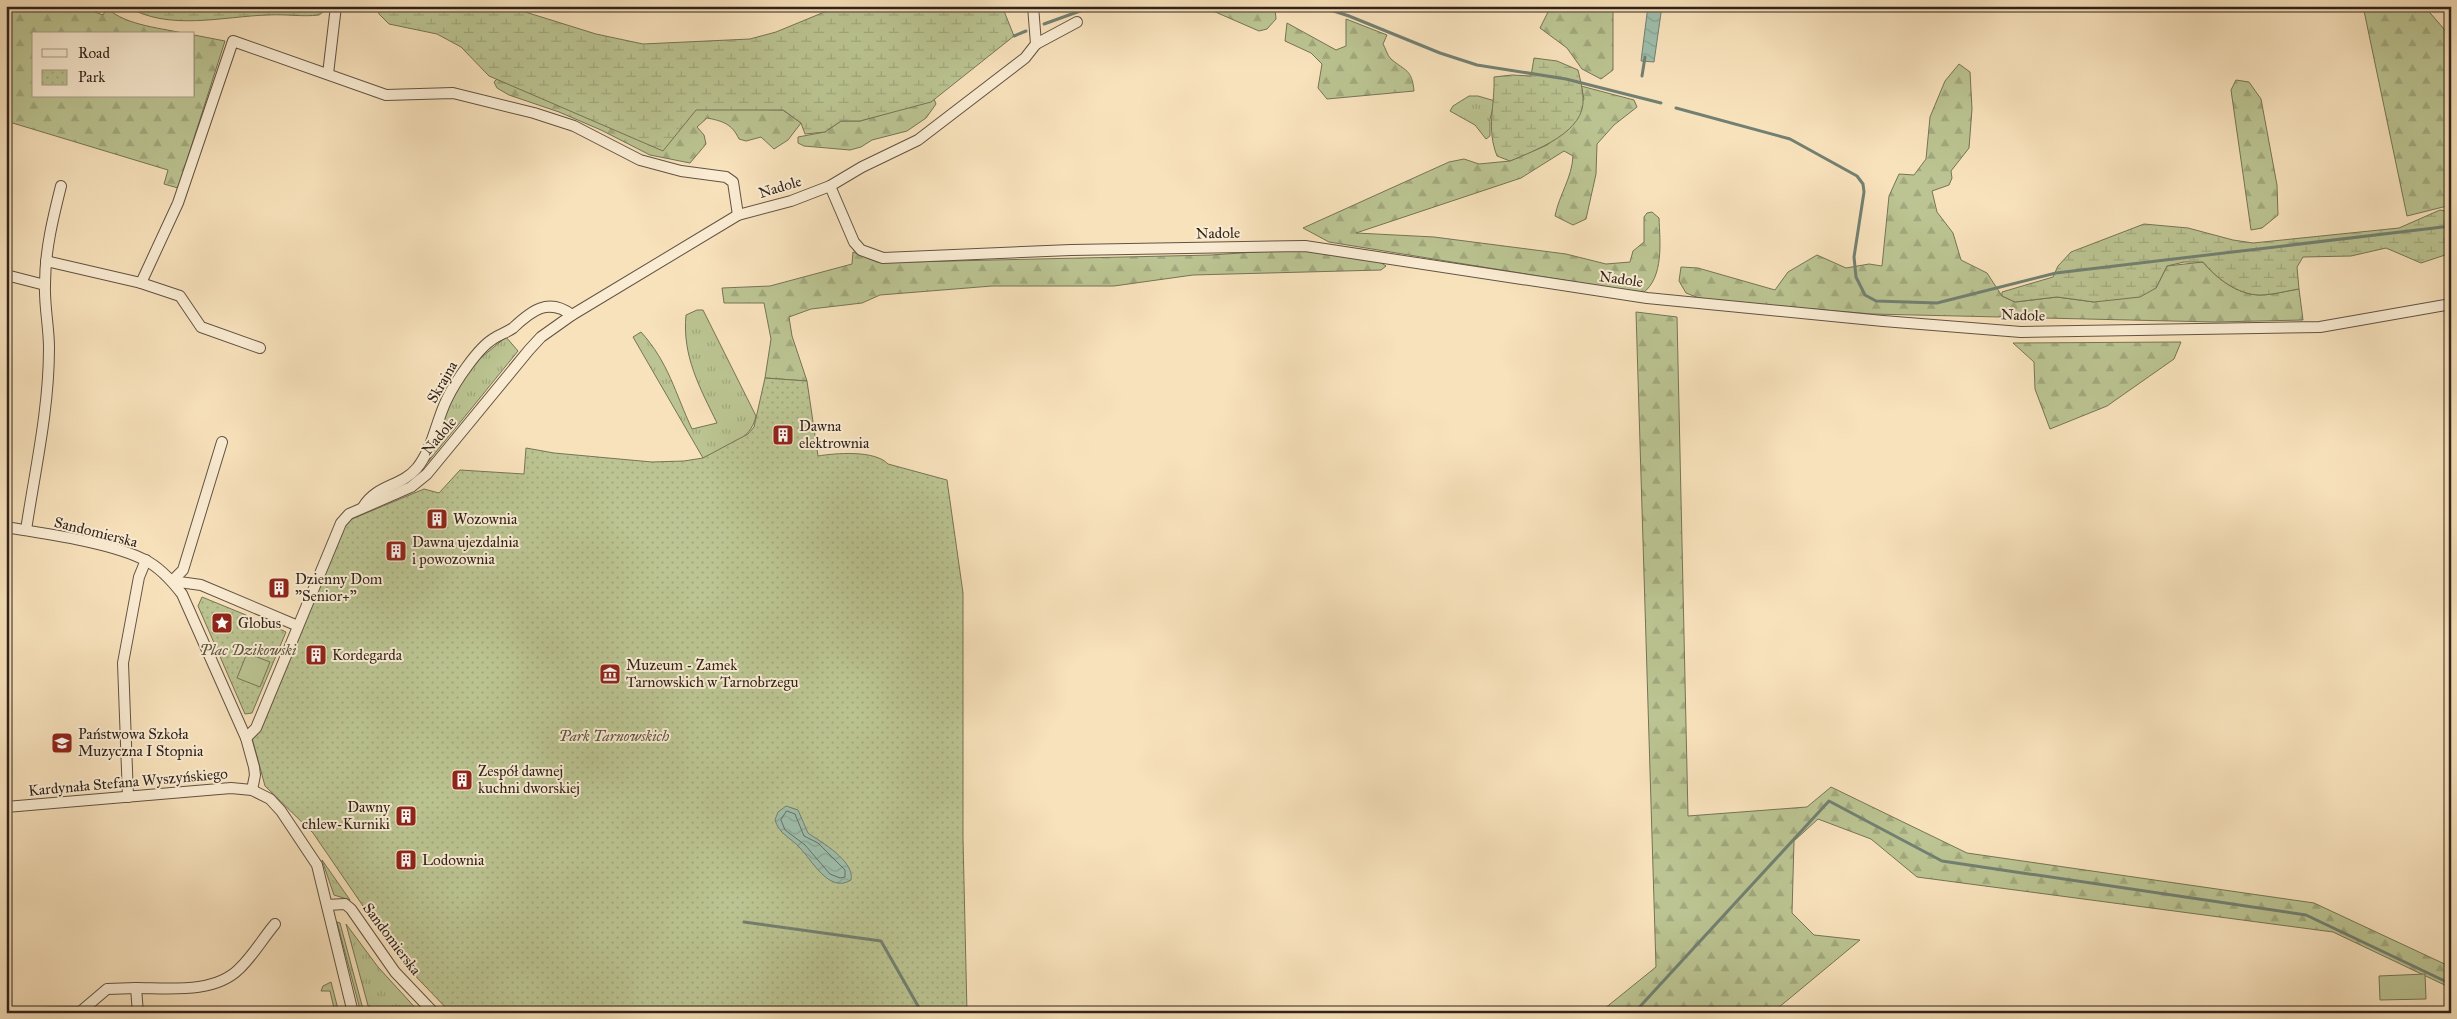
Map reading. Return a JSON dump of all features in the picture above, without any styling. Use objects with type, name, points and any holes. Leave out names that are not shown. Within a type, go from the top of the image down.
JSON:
[{"type":"street","points":[[328,74],[336,6]]},
{"type":"street","points":[[1034,6],[1036,44]]},
{"type":"street","name":"Nadole","points":[[246,738],[256,728],[341,523],[349,514],[411,487],[427,474],[535,344],[572,315],[738,215],[790,201],[830,186],[862,167],[918,140],[1024,58],[1036,44],[1077,22]]},
{"type":"street","name":"Nadole","points":[[142,283],[178,203],[233,41],[386,95],[452,93],[490,101],[574,126],[640,160],[681,171],[726,177],[733,182],[738,215]]},
{"type":"street","points":[[26,530],[44,417],[49,348],[44,285],[46,261],[50,230],[61,186]]},
{"type":"street","name":"Nadole","points":[[830,186],[854,242],[861,250],[882,258],[1071,250],[1305,246],[1647,298],[1883,321],[2021,332],[2320,327],[2451,304]]},
{"type":"street","points":[[46,261],[142,283],[180,296],[201,327],[260,348]]},
{"type":"street","points":[[6,275],[44,285]]},
{"type":"street","name":"Skrajna","points":[[362,507],[368,497],[380,488],[403,480],[416,468],[428,450],[446,400],[456,382],[492,339],[506,333],[529,313],[545,306],[561,307],[572,315]]},
{"type":"street","points":[[172,581],[183,570],[222,442]]},
{"type":"street","name":"Sandomierska","points":[[6,526],[116,549],[146,560],[172,581],[182,594],[246,738],[255,775],[252,790]]},
{"type":"street","points":[[128,797],[123,663],[139,577],[146,560]]},
{"type":"street","points":[[172,581],[201,585],[298,626]]},
{"type":"street","name":"Kardynała Stefana Wyszyńskiego","points":[[6,807],[231,788],[252,790]]},
{"type":"street","points":[[252,790],[270,800],[281,811],[317,865],[353,1013]]},
{"type":"street","name":"Sandomierska","points":[[327,905],[345,904],[351,909],[395,972],[434,1013]]},
{"type":"street","points":[[39,1013],[80,1012],[107,990],[203,986],[223,980],[239,970],[275,924]]},
{"type":"street","points":[[136,988],[138,1013]]},
{"type":"green space","points":[[6,6],[79,6],[103,15],[107,8],[134,23],[176,32],[32,32],[32,98],[195,98],[195,35],[225,41],[178,188],[164,184],[168,170],[6,121]]},
{"type":"green space","points":[[126,6],[330,7],[319,15],[269,15],[178,21],[160,19]]},
{"type":"green space","points":[[377,6],[506,6],[596,34],[643,44],[750,39],[776,32],[839,6],[1002,6],[1014,36],[931,102],[860,121],[841,121],[825,132],[805,134],[801,123],[783,110],[696,110],[663,151],[489,76],[461,47],[437,34],[389,24],[379,14]]},
{"type":"green space","points":[[1188,6],[1290,6],[1275,9],[1276,19],[1267,29],[1259,31],[1213,11],[1189,8]]},
{"type":"green space","points":[[1551,6],[1613,6],[1613,70],[1601,79],[1582,69],[1567,48],[1540,28]]},
{"type":"green space","points":[[2363,6],[2424,6],[2451,37],[2451,205],[2407,216]]},
{"type":"green space","points":[[1346,19],[1387,35],[1383,44],[1391,59],[1410,74],[1414,91],[1327,99],[1318,88],[1322,64],[1311,53],[1285,41],[1287,23],[1336,50],[1346,46]]},
{"type":"green space","points":[[1534,58],[1557,61],[1578,70],[1583,95],[1582,110],[1577,121],[1557,138],[1510,161],[1497,156],[1492,136],[1494,77],[1512,75],[1531,76]]},
{"type":"green space","points":[[1959,64],[1970,72],[1972,109],[1969,148],[1951,171],[1952,178],[1949,185],[1932,191],[1937,212],[1953,233],[1961,260],[1987,273],[2002,296],[2015,302],[2057,297],[2094,302],[2156,288],[2167,266],[2203,262],[2214,274],[2236,289],[2244,292],[2265,295],[2299,289],[2303,320],[2215,322],[1872,314],[1704,300],[1686,293],[1679,281],[1681,267],[1698,268],[1775,290],[1788,272],[1817,255],[1846,268],[1869,264],[1882,266],[1889,196],[1899,174],[1914,175],[1926,159],[1930,117],[1945,81]]},
{"type":"green space","points":[[497,79],[559,105],[783,110],[801,123],[788,140],[774,149],[761,137],[746,141],[739,139],[726,124],[707,118],[697,127],[704,135],[706,144],[690,163],[650,155],[601,130],[559,112],[509,95],[497,88],[494,82]]},
{"type":"green space","points":[[2236,80],[2249,82],[2261,99],[2277,185],[2278,215],[2262,228],[2251,230],[2231,90]]},
{"type":"green space","points":[[1581,86],[1634,100],[1637,107],[1614,125],[1597,144],[1596,174],[1586,219],[1573,225],[1555,216],[1572,164],[1573,156],[1564,151],[1521,178],[1356,233],[1434,237],[1566,254],[1606,264],[1630,262],[1633,251],[1644,242],[1644,217],[1647,213],[1652,212],[1659,218],[1658,269],[1650,286],[1643,293],[1329,242],[1303,228],[1449,162],[1464,159],[1479,164],[1510,161],[1547,145],[1560,135],[1584,99]]},
{"type":"green space","points":[[1469,96],[1478,96],[1495,101],[1490,119],[1490,136],[1486,139],[1475,125],[1450,111],[1453,106]]},
{"type":"green space","points":[[934,99],[936,104],[926,118],[907,131],[872,140],[861,147],[850,150],[804,146],[798,143],[798,137],[825,132],[841,121],[860,121]]},
{"type":"green space","points":[[2440,210],[2451,212],[2451,253],[2421,263],[2386,248],[2351,256],[2303,257],[2297,267],[2299,289],[2260,295],[2252,294],[2236,289],[2228,284],[2214,274],[2203,262],[2184,262],[2167,266],[2156,288],[2140,297],[2094,302],[2057,297],[2015,302],[2002,296],[2002,292],[2053,277],[2058,266],[2071,252],[2144,224],[2188,228],[2233,240],[2253,243],[2399,228]]},
{"type":"green space","points":[[1306,250],[1380,262],[1386,266],[1381,270],[1193,275],[1114,286],[992,286],[880,295],[862,303],[811,309],[789,317],[792,336],[807,381],[765,378],[771,339],[764,303],[724,303],[722,288],[770,286],[852,264],[853,252],[877,262],[908,262],[1211,255]]},
{"type":"green space","points":[[697,310],[703,310],[756,416],[749,432],[743,438],[703,458],[633,337],[641,332],[651,344],[671,379],[692,429],[717,423],[694,371],[687,344],[685,330],[686,315]]},
{"type":"green space","points":[[1636,312],[1677,317],[1688,816],[1807,807],[1831,787],[1967,853],[2314,903],[2451,967],[2451,988],[2333,932],[1917,877],[1871,839],[1818,819],[1794,841],[1792,913],[1814,935],[1860,940],[1772,1013],[1599,1013],[1656,967]]},
{"type":"green space","points":[[506,337],[518,351],[419,473],[465,371]]},
{"type":"green space","points":[[2181,342],[2174,359],[2107,406],[2050,429],[2035,389],[2034,362],[2013,343]]},
{"type":"green space","name":"Park Tarnowskich","points":[[765,378],[807,381],[818,456],[855,454],[874,456],[888,464],[947,480],[963,593],[963,839],[967,1013],[451,1013],[400,960],[313,833],[265,786],[252,738],[261,730],[347,521],[424,489],[439,493],[460,470],[524,474],[526,448],[554,453],[652,462],[684,461],[703,458],[748,434],[754,427]]},
{"type":"green space","name":"Plac Dzikowski","points":[[202,597],[246,615],[248,619],[269,628],[273,626],[286,632],[252,713],[245,714],[198,606]]},
{"type":"green space","points":[[247,653],[270,662],[260,687],[237,678]]},
{"type":"green space","points":[[322,860],[350,900],[334,895]]},
{"type":"green space","points":[[337,922],[340,923],[364,1013],[361,1013]]},
{"type":"green space","points":[[346,924],[378,967],[420,1013],[370,1013]]},
{"type":"green space","points":[[2425,974],[2426,999],[2380,1000],[2379,976]]},
{"type":"green space","points":[[331,982],[339,1013],[335,1013],[330,991],[321,991],[323,986]]},
{"type":"water","points":[[1648,6],[1662,6],[1654,62],[1641,61]]},
{"type":"water","points":[[786,806],[798,810],[808,833],[843,859],[851,873],[851,880],[835,883],[828,879],[800,848],[782,832],[775,820],[778,812]]},
{"type":"waterway","points":[[1044,24],[1094,6]]},
{"type":"waterway","points":[[1318,6],[1349,16],[1440,53],[1477,65],[1566,79],[1661,103]]},
{"type":"waterway","points":[[1014,36],[1026,31]]},
{"type":"waterway","points":[[1642,76],[1645,57]]},
{"type":"waterway","points":[[1676,108],[1790,139],[1857,176],[1863,184],[1864,192],[1854,257],[1856,277],[1865,295],[1876,301],[1937,303],[2056,273],[2451,226]]},
{"type":"waterway","points":[[1634,1013],[1829,801],[1942,861],[2306,915],[2451,984]]},
{"type":"waterway","points":[[744,922],[881,941],[922,1013]]},
{"type":"place","name":"Dawna elektrownia","points":[[783,435]]},
{"type":"place","name":"Wozownia","points":[[437,519]]},
{"type":"place","name":"Dawna ujezdalnia i powozownia","points":[[396,551]]},
{"type":"place","name":"Dzienny Dom \"Senior+\"","points":[[279,588]]},
{"type":"place","name":"Globus","points":[[222,623]]},
{"type":"place","name":"Kordegarda","points":[[316,655]]},
{"type":"place","name":"Muzeum - Zamek Tarnowskich w Tarnobrzegu","points":[[610,674]]},
{"type":"place","name":"Państwowa Szkoła Muzyczna I Stopnia","points":[[62,743]]},
{"type":"place","name":"Zespół dawnej kuchni dworskiej","points":[[462,780]]},
{"type":"place","name":"Dawny chlew-Kurniki","points":[[406,816]]},
{"type":"place","name":"Lodownia","points":[[406,860]]}]
